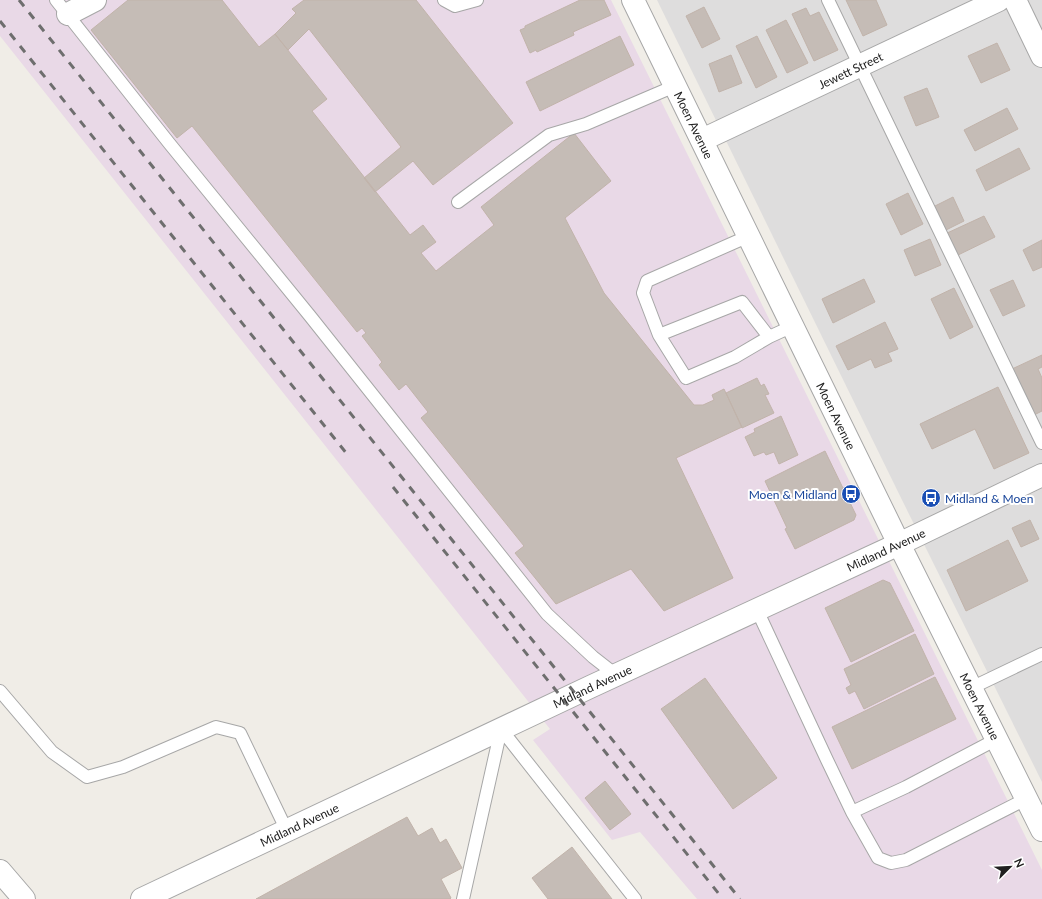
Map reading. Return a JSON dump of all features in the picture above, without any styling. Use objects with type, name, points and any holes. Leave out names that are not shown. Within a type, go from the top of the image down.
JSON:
[{"type":"street","points":[[62,7],[95,0]]},
{"type":"street","name":"Moen Avenue","points":[[633,0],[899,544],[1042,830]]},
{"type":"street","name":"Jewett Street","points":[[702,140],[999,0]]},
{"type":"street","points":[[1015,0],[1042,56]]},
{"type":"street","name":"Midland Avenue","points":[[142,899],[616,675],[899,544],[1042,475]]},
{"type":"street","points":[[0,871],[24,899]]},
{"type":"lane","points":[[444,0],[455,6],[477,0]]},
{"type":"lane","points":[[828,0],[1042,442]]},
{"type":"lane","points":[[62,7],[168,143],[310,316],[547,614],[593,657],[616,675]]},
{"type":"lane","points":[[458,202],[549,135],[586,124],[675,86]]},
{"type":"lane","points":[[749,236],[647,282],[643,293],[659,335],[686,378],[735,357],[769,337],[793,326]]},
{"type":"lane","points":[[659,335],[742,302],[769,337]]},
{"type":"lane","points":[[757,610],[826,760],[852,812],[878,858],[891,862],[906,860],[1026,799]]},
{"type":"lane","points":[[971,688],[1042,654]]},
{"type":"lane","points":[[0,691],[52,752],[87,777],[123,767],[216,727],[240,733],[287,831]]},
{"type":"lane","points":[[463,899],[501,729]]},
{"type":"lane","points":[[501,729],[635,899]]},
{"type":"lane","points":[[852,812],[906,787],[996,739]]},
{"type":"shaded area","points":[[0,0],[611,0],[1042,870],[1042,899],[697,899],[640,832],[612,840],[533,740],[550,729],[0,36]]},
{"type":"shaded area","points":[[657,0],[1042,0],[1042,782],[903,502]]},
{"type":"building","points":[[128,0],[222,0],[259,47],[275,34],[327,99],[312,111],[410,235],[423,225],[436,242],[421,253],[436,271],[494,225],[481,207],[574,133],[611,181],[565,218],[604,293],[694,405],[703,405],[714,400],[712,395],[724,389],[742,427],[676,458],[733,578],[664,611],[631,569],[556,604],[515,553],[524,546],[421,418],[428,412],[406,384],[399,390],[379,365],[382,362],[362,336],[366,333],[362,328],[357,332],[192,126],[177,138],[91,30]]},
{"type":"building","points":[[304,0],[416,0],[513,123],[433,185],[413,161],[375,192],[364,178],[401,147],[309,29],[288,50],[275,34],[296,13],[292,9]]},
{"type":"building","points":[[580,0],[604,0],[611,15],[573,32],[574,35],[537,52],[536,50],[530,53],[520,30],[525,28],[525,26]]},
{"type":"building","points":[[846,0],[876,0],[887,25],[863,36]]},
{"type":"building","points":[[704,7],[720,39],[702,48],[686,16]]},
{"type":"building","points":[[806,8],[810,16],[819,12],[838,50],[814,61],[792,14]]},
{"type":"building","points":[[786,20],[808,63],[787,73],[766,30]]},
{"type":"building","points":[[620,36],[634,65],[540,111],[526,82]]},
{"type":"building","points":[[757,36],[777,77],[756,88],[736,46]]},
{"type":"building","points":[[997,43],[1010,70],[981,83],[968,56]]},
{"type":"building","points":[[731,55],[742,83],[719,92],[709,64]]},
{"type":"building","points":[[927,88],[939,117],[916,126],[904,97]]},
{"type":"building","points":[[1007,108],[1018,129],[975,151],[964,130]]},
{"type":"building","points":[[1019,148],[1030,169],[986,191],[976,170]]},
{"type":"building","points":[[908,193],[923,224],[901,235],[886,204]]},
{"type":"building","points":[[953,197],[964,221],[944,231],[933,207]]},
{"type":"building","points":[[984,216],[995,237],[956,256],[945,234]]},
{"type":"building","points":[[930,239],[941,265],[915,276],[904,250]]},
{"type":"building","points":[[1042,240],[1042,267],[1033,271],[1023,250]]},
{"type":"building","points":[[864,279],[875,302],[833,323],[822,299]]},
{"type":"building","points":[[1013,280],[1025,306],[1003,316],[990,290]]},
{"type":"building","points":[[954,288],[973,327],[950,339],[931,299]]},
{"type":"building","points":[[885,322],[898,349],[888,353],[892,361],[875,368],[871,359],[848,370],[836,346]]},
{"type":"building","points":[[1042,355],[1042,367],[1038,369],[1042,378],[1042,411],[1034,415],[1012,369]]},
{"type":"building","points":[[757,378],[761,386],[764,384],[769,394],[765,395],[774,413],[742,428],[726,393]]},
{"type":"building","points":[[998,387],[1029,453],[994,469],[975,429],[932,449],[920,424]]},
{"type":"building","points":[[781,416],[798,455],[779,464],[774,452],[766,455],[764,452],[754,456],[745,437],[755,432],[754,429]]},
{"type":"building","points":[[825,451],[856,515],[854,520],[795,549],[765,481]]},
{"type":"building","points":[[1030,520],[1039,539],[1021,547],[1012,528]]},
{"type":"building","points":[[1008,540],[1028,581],[966,611],[947,570]]},
{"type":"building","points":[[883,580],[890,583],[914,631],[851,662],[825,608]]},
{"type":"building","points":[[915,634],[934,674],[864,709],[855,691],[849,694],[846,688],[851,685],[844,669]]},
{"type":"building","points":[[935,677],[956,719],[852,769],[832,727]]},
{"type":"building","points":[[705,678],[777,778],[733,809],[661,709]]},
{"type":"building","points":[[605,781],[631,814],[610,830],[585,798]]},
{"type":"building","points":[[407,817],[418,836],[432,828],[440,843],[446,839],[462,868],[441,879],[451,898],[450,899],[256,899]]},
{"type":"building","points":[[572,847],[612,899],[548,899],[532,878]]},
{"type":"railway","points":[[19,0],[740,899]]},
{"type":"railway","points":[[0,21],[347,454]]},
{"type":"railway","points":[[393,487],[723,899]]},
{"type":"place","name":"Moen & Midland","points":[[851,494]]},
{"type":"place","name":"Midland & Moen","points":[[931,498]]}]
